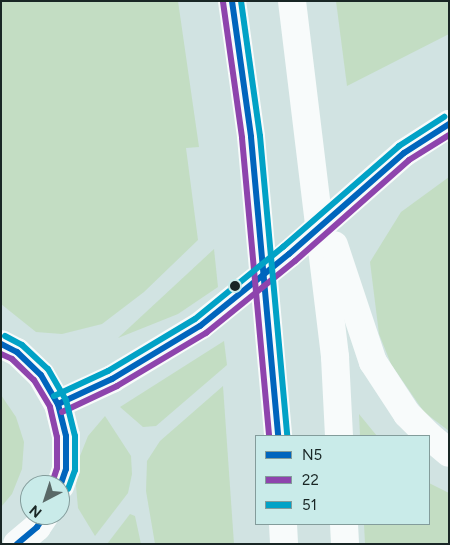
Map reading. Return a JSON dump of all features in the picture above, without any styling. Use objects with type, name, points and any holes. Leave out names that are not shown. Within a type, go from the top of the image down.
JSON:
[{"type":"main road","points":[[232,1],[251,137],[278,435]]},
{"type":"main road","points":[[292,1],[335,357],[339,435]]},
{"type":"main road","points":[[58,404],[112,380],[200,326],[289,254],[404,152],[449,124]]},
{"type":"main road","points":[[315,184],[362,332],[388,389],[428,435]]},
{"type":"main road","points":[[1,344],[17,352],[41,375],[58,404],[66,436],[66,469],[64,475]]},
{"type":"main road","points":[[430,437],[449,453]]},
{"type":"main road","points":[[17,544],[38,525]]},
{"type":"main road","points":[[283,525],[284,544]]},
{"type":"main road","points":[[344,525],[345,544]]},
{"type":"green space","points":[[1,1],[178,1],[199,147],[186,148],[198,240],[144,292],[102,324],[62,334],[36,332],[1,304]]},
{"type":"green space","points":[[336,1],[449,1],[449,34],[347,86]]},
{"type":"green space","points":[[449,177],[449,431],[424,412],[391,364],[379,334],[370,262],[401,212]]},
{"type":"green space","points":[[214,249],[218,287],[178,314],[118,338]]},
{"type":"green space","points":[[224,341],[227,365],[156,426],[143,427],[120,407]]},
{"type":"green space","points":[[223,386],[234,544],[155,544],[146,491],[147,461],[160,441]]},
{"type":"green space","points":[[1,395],[16,417],[24,442],[22,469],[12,494],[1,507]]},
{"type":"green space","points":[[359,414],[376,435],[360,435]]},
{"type":"green space","points":[[105,416],[131,456],[132,474],[128,493],[95,536],[78,508],[76,486],[78,461],[88,436]]},
{"type":"green space","points":[[430,484],[449,493],[449,544],[365,544],[364,525],[430,525]]},
{"type":"green space","points":[[130,514],[135,516],[141,544],[107,544]]},
{"type":"transit line","name":"N5","points":[[232,1],[251,137],[278,435]]},
{"type":"transit line","name":"51","points":[[241,1],[260,136],[287,435]]},
{"type":"transit line","name":"22","points":[[223,2],[242,138],[269,435]]},
{"type":"transit line","name":"51","points":[[54,396],[108,371],[195,319],[283,247],[399,146],[444,117]]},
{"type":"transit line","name":"N5","points":[[58,404],[112,379],[200,326],[289,254],[404,153],[449,124]]},
{"type":"transit line","name":"22","points":[[62,412],[117,386],[206,333],[295,261],[409,160],[449,135]]},
{"type":"transit line","name":"51","points":[[5,336],[22,345],[48,369],[66,400],[75,436],[75,470],[70,484]]},
{"type":"transit line","name":"N5","points":[[1,344],[17,352],[41,375],[58,404],[66,436],[66,469],[64,475]]},
{"type":"transit line","name":"22","points":[[1,354],[12,359],[34,380],[50,407],[57,437],[57,468],[55,475]]},
{"type":"transit line","name":"N5","points":[[17,544],[38,525]]}]
